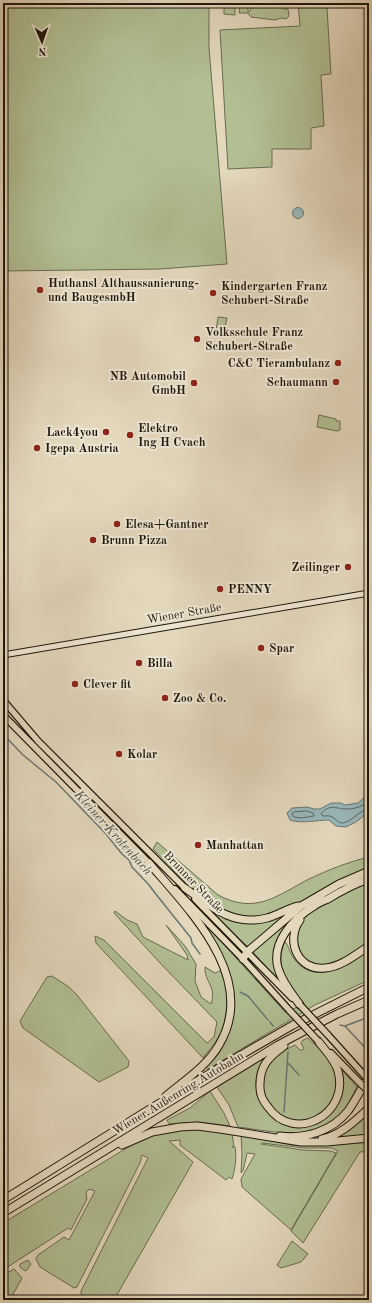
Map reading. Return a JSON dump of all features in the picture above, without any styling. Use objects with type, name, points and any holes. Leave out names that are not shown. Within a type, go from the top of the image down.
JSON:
[{"type":"highway","points":[[149,862],[182,902],[210,940],[219,955],[226,970],[230,984],[231,999],[230,1014],[226,1030],[219,1045],[194,1073],[153,1107]]},
{"type":"highway","points":[[185,888],[215,910],[228,916],[239,919],[264,919],[301,906],[339,884],[369,871]]},
{"type":"highway","points":[[369,879],[342,890],[324,901],[300,920],[293,934],[293,945],[303,962],[312,967],[323,969],[334,967],[345,962],[369,946]]},
{"type":"highway","points":[[300,1005],[283,980],[278,968],[277,958],[279,946],[283,936],[298,917],[315,905],[324,901]]},
{"type":"highway","points":[[243,959],[247,952],[301,906]]},
{"type":"highway","name":"Wiener Außenring Autobahn","points":[[3,1200],[153,1107],[294,1025],[369,987]]},
{"type":"highway","name":"Wiener Außenring Autobahn","points":[[3,1213],[246,1064],[303,1031],[369,1000]]},
{"type":"highway","points":[[303,1031],[272,1055],[261,1070],[259,1079],[260,1091],[264,1102],[271,1112],[285,1121],[301,1124],[315,1120],[330,1111],[338,1097],[338,1070],[318,1041]]},
{"type":"highway","points":[[240,1132],[295,1136],[309,1135],[321,1131],[332,1126],[348,1111],[367,1075]]},
{"type":"highway","points":[[310,1142],[327,1138],[338,1133],[369,1108]]},
{"type":"highway","points":[[82,1164],[139,1136],[166,1128],[197,1126],[290,1141],[310,1142],[369,1138]]},
{"type":"main road","name":"Wiener Straße","points":[[3,655],[369,592]]},
{"type":"main road","name":"Brunner Straße","points":[[3,700],[38,741],[300,1005],[367,1075],[369,1080]]},
{"type":"main road","name":"Brunner Straße","points":[[3,715],[243,959],[318,1041],[367,1091]]},
{"type":"green space","points":[[3,3],[209,3],[209,48],[227,264],[160,269],[3,271]]},
{"type":"green space","points":[[224,3],[235,3],[235,15],[224,14]]},
{"type":"green space","points":[[240,3],[248,3],[248,12],[251,10],[249,3],[277,5],[283,9],[288,9],[289,16],[286,19],[281,18],[275,20],[251,17],[248,13],[239,13]]},
{"type":"green space","points":[[298,3],[323,3],[323,5],[327,8],[331,74],[321,75],[324,126],[311,128],[311,149],[272,149],[272,167],[228,169],[220,30],[300,26]]},
{"type":"green space","points":[[218,317],[227,318],[224,332],[216,331]]},
{"type":"green space","points":[[319,415],[340,421],[340,430],[337,431],[317,427]]},
{"type":"green space","points":[[157,842],[218,895],[231,901],[244,903],[255,903],[276,897],[323,872],[369,857],[369,868],[286,909],[262,917],[245,917],[230,913],[215,906],[188,885],[153,849]]},
{"type":"green space","points":[[369,874],[369,876],[339,889],[280,936],[278,980],[252,951],[301,910],[338,887]]},
{"type":"green space","points":[[369,882],[369,943],[344,959],[323,967],[305,961],[295,945],[297,928],[306,916],[342,894]]},
{"type":"green space","points":[[213,910],[239,921],[284,916],[249,946],[247,946],[211,911]]},
{"type":"green space","points":[[115,911],[127,920],[137,924],[143,937],[188,960],[187,955],[166,925],[185,946],[196,964],[195,981],[201,997],[211,1004],[212,993],[206,977],[205,967],[215,973],[222,970],[227,995],[226,1013],[222,1030],[218,1038],[203,1058],[96,943],[95,936],[104,940],[207,1043],[214,1037],[217,1022],[114,913]]},
{"type":"green space","points":[[195,913],[286,1013],[304,1003],[292,989],[284,975],[281,959],[285,941],[295,960],[303,968],[312,972],[332,970],[342,966],[369,949],[369,980],[315,1005],[208,1069],[206,1067],[217,1056],[224,1045],[232,1021],[233,994],[228,969],[223,957]]},
{"type":"green space","points":[[52,976],[69,987],[77,995],[129,1061],[128,1067],[99,1082],[23,1028],[20,1021],[47,977]]},
{"type":"green space","points":[[308,1038],[324,1054],[332,1065],[337,1078],[337,1092],[331,1105],[320,1115],[306,1120],[292,1120],[283,1117],[269,1104],[263,1086],[263,1077],[265,1068],[273,1058],[295,1045],[300,1050],[304,1049],[301,1043],[303,1040]]},
{"type":"green space","points":[[263,1059],[257,1074],[256,1089],[260,1102],[268,1113],[279,1121],[291,1126],[305,1127],[318,1123],[333,1111],[341,1095],[342,1084],[340,1068],[357,1087],[342,1114],[332,1123],[320,1129],[293,1133],[238,1127],[229,1105],[217,1087]]},
{"type":"green space","points":[[210,1091],[224,1113],[230,1126],[199,1122],[169,1124],[167,1120],[190,1108]]},
{"type":"green space","points":[[369,1112],[369,1136],[337,1138],[352,1128]]},
{"type":"green space","points":[[192,1129],[232,1134],[234,1146],[232,1147],[235,1147],[236,1155],[232,1179],[229,1177],[226,1180],[180,1145],[180,1140],[169,1141],[193,1162],[114,1300],[92,1300],[81,1294],[81,1291],[148,1158],[142,1155],[140,1163],[77,1287],[74,1288],[40,1267],[36,1259],[38,1255],[64,1237],[69,1240],[95,1191],[89,1189],[86,1193],[87,1199],[71,1230],[68,1228],[3,1270],[3,1223],[145,1137],[165,1132]]},
{"type":"green space","points":[[241,1135],[292,1145],[333,1145],[369,1142],[369,1151],[360,1152],[303,1243],[291,1231],[338,1151],[332,1148],[304,1148],[261,1144],[303,1150],[331,1151],[336,1153],[291,1230],[242,1187],[241,1179],[255,1154],[247,1153],[243,1171],[241,1173]]},
{"type":"green space","points":[[292,1241],[308,1254],[301,1262],[281,1268],[277,1265]]},
{"type":"green space","points":[[28,1260],[31,1264],[25,1271],[20,1267],[20,1264]]},
{"type":"green space","points":[[14,1269],[22,1278],[10,1300],[3,1300],[3,1275]]},
{"type":"water","points":[[296,208],[300,208],[302,209],[302,217],[296,218],[293,215],[293,211]]},
{"type":"water","points":[[365,797],[369,808],[369,822],[367,823],[365,815],[346,827],[336,826],[329,820],[304,822],[290,820],[287,813],[292,808],[307,807],[320,809],[331,803],[341,803],[345,805],[358,803]]},
{"type":"waterway","name":"Kleiner Krotenbach","points":[[3,734],[23,755],[56,782],[106,834],[122,854],[129,860],[132,867],[149,885],[191,938],[192,943],[200,954]]},
{"type":"waterway","points":[[240,992],[248,996],[268,1020]]},
{"type":"waterway","points":[[345,1026],[369,1017]]},
{"type":"waterway","points":[[270,1022],[273,1026]]},
{"type":"waterway","points":[[340,1025],[345,1026],[369,1052]]},
{"type":"waterway","points":[[284,1112],[288,1052]]},
{"type":"waterway","points":[[287,1062],[299,1075]]},
{"type":"place","name":"Huthansl Althaussanierung- und BaugesmbH","points":[[40,290]]},
{"type":"place","name":"Kindergarten Franz Schubert-Straße","points":[[213,293]]},
{"type":"place","name":"Volksschule Franz Schubert-Straße","points":[[197,339]]},
{"type":"place","name":"C&C Tierambulanz","points":[[338,363]]},
{"type":"place","name":"Schaumann","points":[[336,382]]},
{"type":"place","name":"NB Automobil GmbH","points":[[194,383]]},
{"type":"place","name":"Lack4you","points":[[106,432]]},
{"type":"place","name":"Elektro Ing H Cvach","points":[[130,435]]},
{"type":"place","name":"Igepa Austria","points":[[37,448]]},
{"type":"place","name":"Elesa+Gantner","points":[[117,524]]},
{"type":"place","name":"Brunn Pizza","points":[[93,540]]},
{"type":"place","name":"Zeilinger","points":[[348,567]]},
{"type":"place","name":"PENNY","points":[[220,589]]},
{"type":"place","name":"Spar","points":[[261,648]]},
{"type":"place","name":"Billa","points":[[139,663]]},
{"type":"place","name":"Clever fit","points":[[75,684]]},
{"type":"place","name":"Zoo & Co.","points":[[165,698]]},
{"type":"place","name":"Kolar","points":[[119,754]]},
{"type":"place","name":"Manhattan","points":[[198,845]]}]
